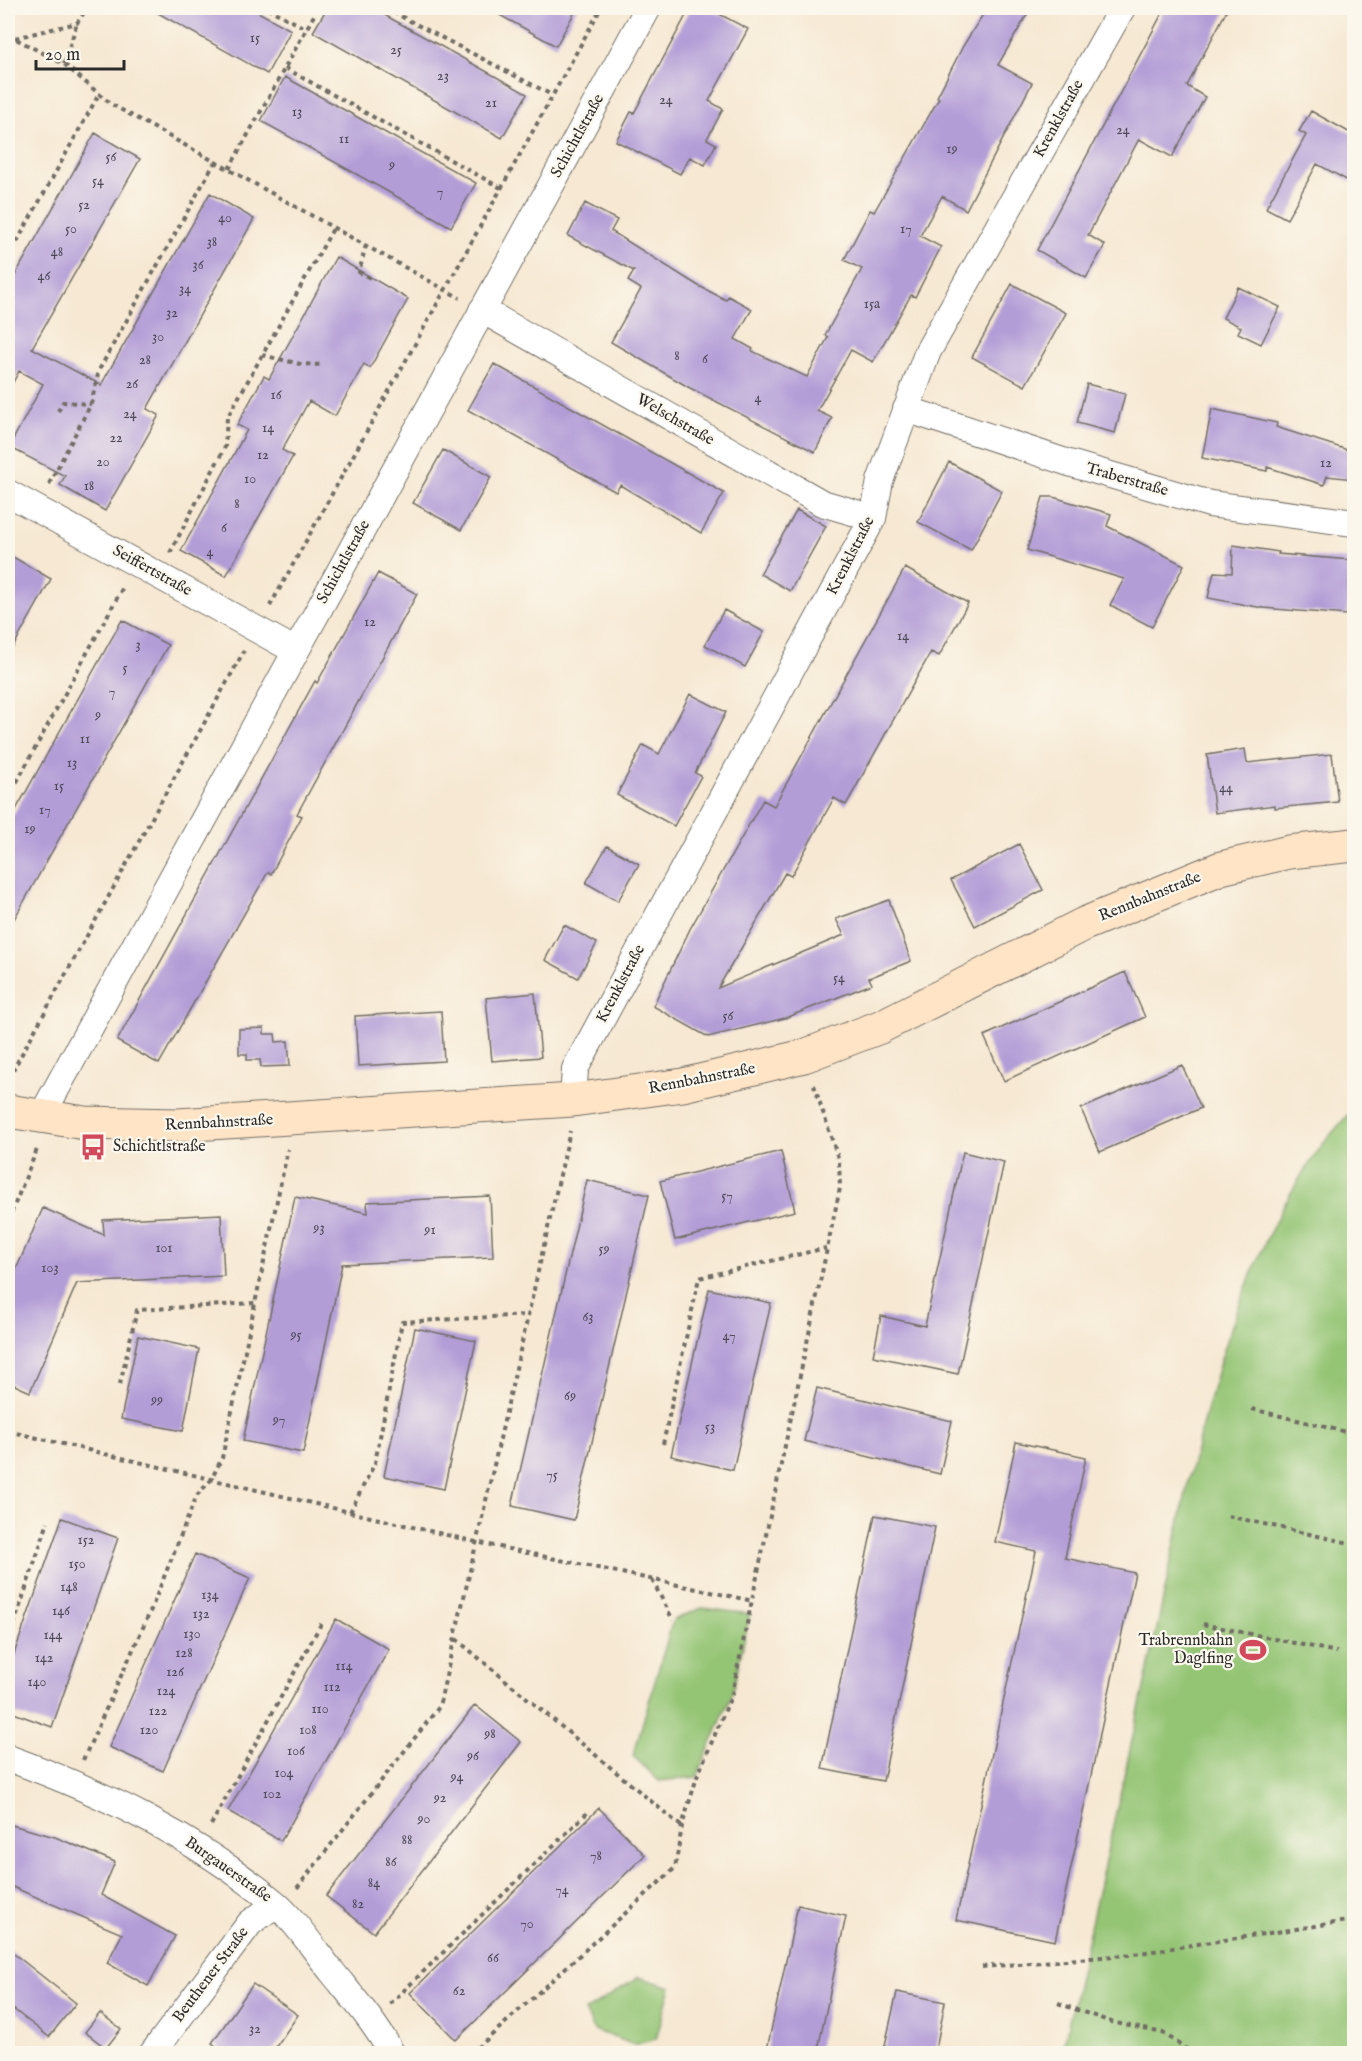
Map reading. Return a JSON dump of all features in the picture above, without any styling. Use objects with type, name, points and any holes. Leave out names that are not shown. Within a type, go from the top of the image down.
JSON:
[{"type":"street","name":"Schichtlstraße","points":[[40,1130],[296,651],[648,8]]},
{"type":"street","name":"Krenklstraße","points":[[573,1100],[575,1069],[873,518],[880,481],[928,351],[1122,8]]},
{"type":"street","name":"Welschstraße","points":[[482,310],[822,503],[873,518]]},
{"type":"street","name":"Traberstraße","points":[[906,409],[1069,463],[1210,504],[1354,523]]},
{"type":"street","name":"Seiffertstraße","points":[[8,494],[296,651]]},
{"type":"street","name":"Rennbahnstraße","points":[[8,1111],[40,1130],[291,1119],[573,1100],[683,1085],[804,1056],[880,1027],[1084,924],[1221,868],[1289,852],[1354,845]]},
{"type":"street","name":"Burgauerstraße","points":[[8,1758],[72,1782],[134,1811],[199,1846],[276,1904],[373,2022],[392,2054]]},
{"type":"street","name":"Beuthener Straße","points":[[152,2054],[250,1923],[276,1904]]},
{"type":"path","points":[[64,64],[77,23],[87,8]]},
{"type":"path","points":[[267,8],[307,29]]},
{"type":"path","points":[[229,169],[318,8]]},
{"type":"path","points":[[385,8],[552,95]]},
{"type":"path","points":[[8,1079],[601,8]]},
{"type":"path","points":[[8,39],[77,23]]},
{"type":"path","points":[[14,38],[64,64],[111,104],[482,310]]},
{"type":"path","points":[[285,68],[501,188]]},
{"type":"path","points":[[8,258],[99,94]]},
{"type":"path","points":[[37,509],[91,404],[99,370],[215,162]]},
{"type":"path","points":[[8,798],[147,569],[225,447],[227,418],[334,227]]},
{"type":"path","points":[[366,245],[359,272],[372,279]]},
{"type":"path","points":[[262,355],[300,364],[323,365]]},
{"type":"path","points":[[58,411],[63,402],[91,404]]},
{"type":"path","points":[[471,2054],[675,1868],[682,1826],[697,1777],[732,1694],[840,1188],[839,1161],[804,1056]]},
{"type":"path","points":[[276,1904],[299,1886],[439,1707],[571,1126],[573,1100]]},
{"type":"path","points":[[72,1782],[150,1612],[197,1495],[211,1480],[222,1458],[288,1146],[291,1119]]},
{"type":"path","points":[[8,1221],[40,1130]]},
{"type":"path","points":[[663,1444],[699,1278],[826,1248]]},
{"type":"path","points":[[120,1384],[137,1310],[255,1304]]},
{"type":"path","points":[[350,1512],[375,1462],[402,1322],[529,1315]]},
{"type":"path","points":[[1252,1409],[1354,1434]]},
{"type":"path","points":[[8,1431],[476,1542],[753,1601]]},
{"type":"path","points":[[1228,1516],[1354,1544]]},
{"type":"path","points":[[8,1642],[48,1522]]},
{"type":"path","points":[[652,1580],[673,1620]]},
{"type":"path","points":[[199,1846],[322,1622]]},
{"type":"path","points":[[1203,1624],[1337,1652]]},
{"type":"path","points":[[456,1638],[682,1826]]},
{"type":"path","points":[[373,2022],[588,1812]]},
{"type":"path","points":[[982,1967],[1127,1955],[1354,1920]]},
{"type":"path","points":[[1058,2003],[1111,2022],[1163,2033],[1194,2054]]},
{"type":"green space","name":"Trabrennbahn Daglfing","points":[[1354,1107],[1354,2053],[1062,2053],[1193,1462],[1230,1330],[1254,1267],[1282,1208],[1320,1148]]},
{"type":"green space","points":[[702,1608],[750,1614],[732,1694],[697,1777],[659,1781],[633,1756],[673,1620]]},
{"type":"green space","points":[[639,1977],[671,1987],[656,2039],[634,2045],[594,2030],[585,2011]]},
{"type":"building","points":[[149,8],[251,8],[291,30],[267,74]]},
{"type":"building","points":[[327,8],[372,8],[527,94],[502,138],[313,32]]},
{"type":"building","points":[[487,8],[577,8],[556,46]]},
{"type":"building","points":[[690,8],[708,8],[748,29],[709,101],[723,109],[707,139],[716,144],[705,165],[690,157],[680,174],[616,141],[631,112],[634,113]]},
{"type":"building","points":[[987,8],[1031,8],[998,65],[1032,83],[966,210],[942,196],[920,236],[941,247],[915,297],[911,295],[873,362],[851,350],[817,411],[832,418],[815,452],[690,388],[611,342],[641,289],[628,281],[634,271],[568,236],[585,203],[617,220],[611,231],[697,285],[726,300],[728,296],[752,309],[735,339],[753,349],[752,351],[807,377],[828,337],[825,335],[862,269],[844,260],[870,210],[874,212],[939,98],[937,97],[963,46]]},
{"type":"building","points":[[1165,8],[1228,8],[1187,86],[1205,97],[1172,157],[1139,139],[1088,235],[1105,245],[1086,278],[1037,250]]},
{"type":"building","points":[[285,77],[476,183],[451,227],[261,121]]},
{"type":"building","points":[[1311,111],[1354,135],[1354,184],[1317,164],[1287,219],[1266,208],[1306,135],[1299,131]]},
{"type":"building","points":[[95,133],[140,159],[32,348],[101,385],[210,193],[254,219],[147,409],[159,415],[105,511],[60,485],[65,476],[9,447],[43,384],[19,371],[8,392],[8,288]]},
{"type":"building","points":[[336,257],[408,299],[370,368],[364,364],[335,416],[309,401],[282,450],[293,456],[226,576],[181,551],[247,430],[237,425],[264,376],[269,379]]},
{"type":"building","points":[[1012,284],[1066,313],[1025,386],[972,357]]},
{"type":"building","points":[[1238,287],[1280,307],[1261,344],[1238,333],[1241,327],[1223,318]]},
{"type":"building","points":[[494,364],[724,493],[701,533],[620,485],[616,492],[468,410]]},
{"type":"building","points":[[1087,384],[1125,394],[1115,433],[1077,423]]},
{"type":"building","points":[[1212,409],[1277,423],[1276,427],[1354,452],[1354,479],[1327,476],[1324,485],[1267,467],[1267,471],[1202,458]]},
{"type":"building","points":[[443,450],[491,477],[461,530],[413,503]]},
{"type":"building","points":[[949,462],[1002,491],[971,550],[918,522]]},
{"type":"building","points":[[1043,497],[1053,497],[1111,514],[1107,526],[1184,565],[1152,627],[1110,605],[1124,579],[1027,550]]},
{"type":"building","points":[[797,510],[826,526],[790,591],[760,574]]},
{"type":"building","points":[[1233,545],[1279,552],[1278,554],[1351,560],[1347,615],[1263,608],[1208,598],[1214,572],[1232,573]]},
{"type":"building","points":[[8,554],[51,579],[8,656]]},
{"type":"building","points":[[905,568],[968,603],[939,656],[931,652],[846,805],[834,798],[791,876],[785,873],[718,988],[844,935],[836,919],[889,900],[911,961],[869,978],[872,984],[785,1018],[708,1037],[653,1006],[690,929],[763,800],[774,806]]},
{"type":"building","points":[[378,573],[417,594],[297,814],[302,816],[271,874],[268,872],[159,1064],[117,1041],[315,681],[317,683]]},
{"type":"building","points":[[724,610],[764,632],[745,667],[705,645]]},
{"type":"building","points":[[122,620],[168,645],[8,930],[8,824]]},
{"type":"building","points":[[690,694],[726,712],[695,773],[701,776],[674,826],[617,795],[643,745],[659,754]]},
{"type":"building","points":[[1245,749],[1247,763],[1332,754],[1338,802],[1275,808],[1275,805],[1215,813],[1207,755]]},
{"type":"building","points":[[1019,844],[1043,890],[975,926],[951,880]]},
{"type":"building","points":[[607,846],[639,864],[618,901],[586,883]]},
{"type":"building","points":[[564,925],[597,943],[578,978],[545,960]]},
{"type":"building","points":[[1125,972],[1145,1017],[1004,1081],[984,1036]]},
{"type":"building","points":[[535,993],[541,1057],[492,1061],[486,998]]},
{"type":"building","points":[[441,1011],[444,1061],[358,1066],[355,1016]]},
{"type":"building","points":[[264,1028],[264,1034],[275,1034],[276,1042],[288,1041],[290,1066],[261,1067],[260,1060],[247,1060],[247,1054],[239,1054],[239,1029]]},
{"type":"building","points":[[1182,1065],[1201,1108],[1100,1152],[1081,1109]]},
{"type":"building","points":[[781,1151],[795,1211],[675,1240],[660,1181]]},
{"type":"building","points":[[963,1152],[1004,1162],[958,1374],[873,1356],[881,1316],[925,1326]]},
{"type":"building","points":[[587,1180],[649,1195],[574,1520],[512,1506]]},
{"type":"building","points":[[490,1196],[493,1257],[342,1264],[303,1453],[243,1441],[295,1197],[368,1213],[367,1202]]},
{"type":"building","points":[[43,1208],[104,1235],[103,1220],[221,1214],[224,1276],[77,1283],[30,1392],[8,1382],[8,1288]]},
{"type":"building","points":[[709,1289],[771,1303],[733,1470],[671,1456]]},
{"type":"building","points":[[415,1328],[476,1341],[444,1489],[384,1476]]},
{"type":"building","points":[[138,1336],[199,1349],[183,1431],[121,1419]]},
{"type":"building","points":[[817,1388],[952,1421],[940,1474],[804,1441]]},
{"type":"building","points":[[1016,1442],[1086,1457],[1065,1558],[1135,1573],[1055,1941],[956,1920],[1036,1551],[995,1542]]},
{"type":"building","points":[[875,1515],[935,1527],[883,1781],[822,1769]]},
{"type":"building","points":[[62,1518],[118,1538],[52,1727],[8,1711],[8,1671]]},
{"type":"building","points":[[195,1554],[250,1578],[163,1771],[109,1747]]},
{"type":"building","points":[[336,1619],[389,1649],[281,1841],[228,1811]]},
{"type":"building","points":[[475,1705],[521,1742],[374,1933],[326,1896]]},
{"type":"building","points":[[599,1808],[645,1855],[456,2040],[410,1993]]},
{"type":"building","points":[[8,1824],[55,1837],[115,1862],[101,1895],[175,1936],[148,1986],[107,1963],[122,1934],[8,1885]]},
{"type":"building","points":[[798,1905],[846,1916],[817,2054],[766,2054]]},
{"type":"building","points":[[8,1949],[76,2003],[49,2037],[8,2005]]},
{"type":"building","points":[[253,1984],[298,2015],[271,2054],[226,2054],[212,2043]]},
{"type":"building","points":[[897,1992],[945,2002],[935,2054],[883,2054]]},
{"type":"building","points":[[100,2013],[121,2029],[106,2048],[85,2032]]},
{"type":"place","name":"Schichtlstraße","points":[[93,1147]]},
{"type":"place","name":"Trabrennbahn Daglfing","points":[[1253,1650]]}]
